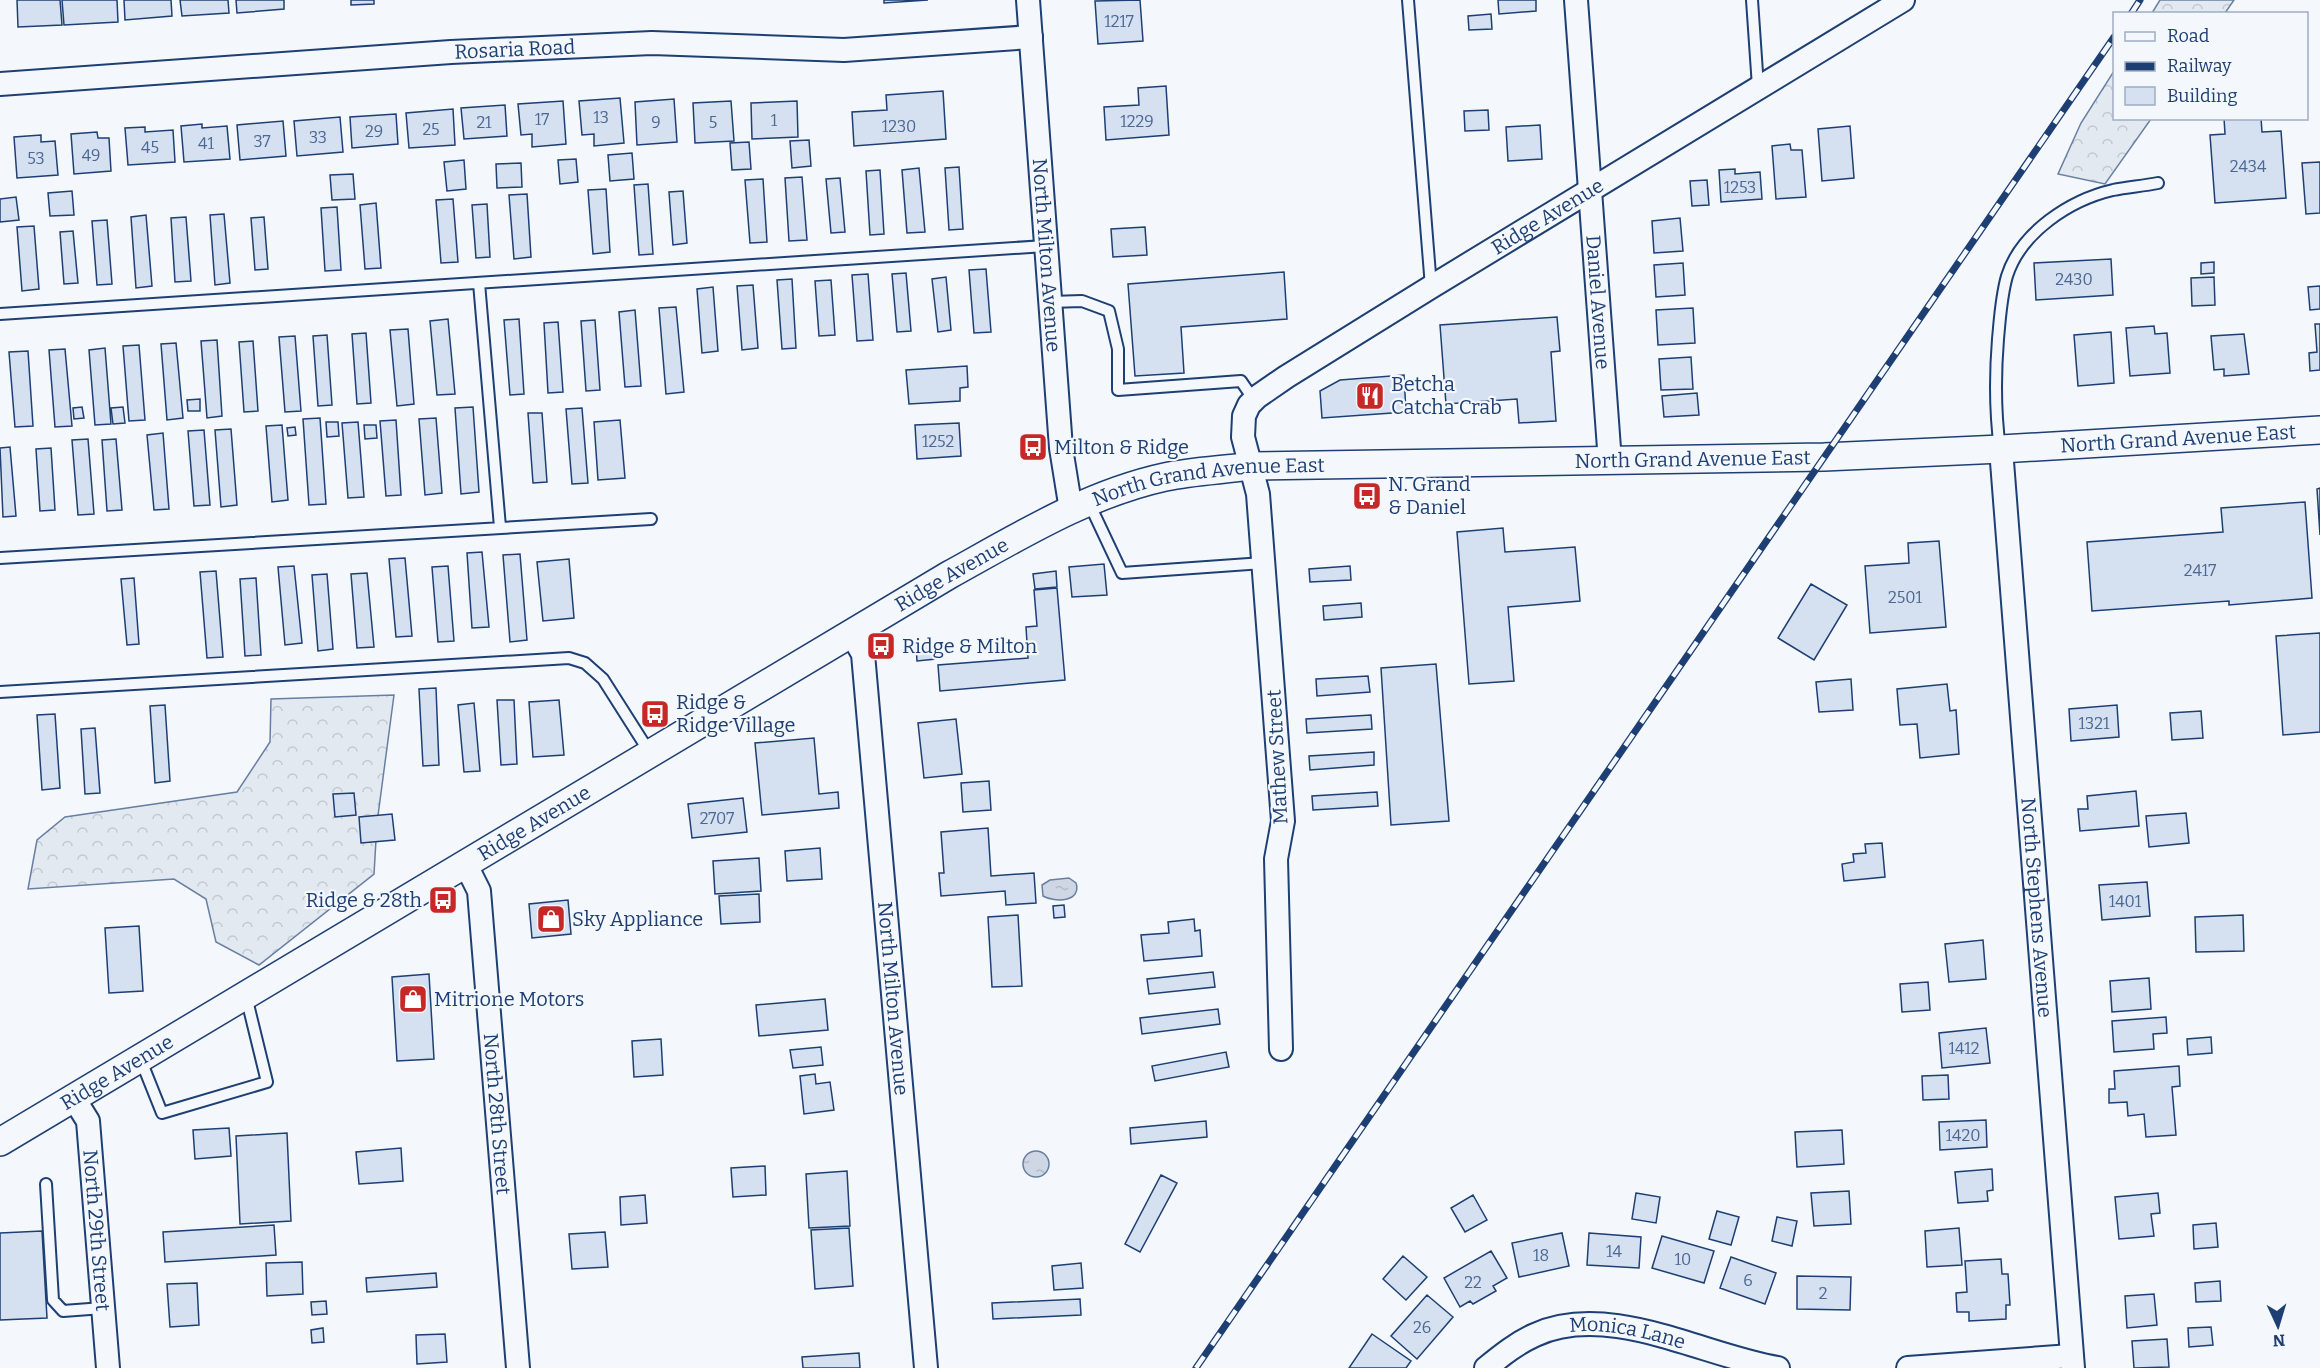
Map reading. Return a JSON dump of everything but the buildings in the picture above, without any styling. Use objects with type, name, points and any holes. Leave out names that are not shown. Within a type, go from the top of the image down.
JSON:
[{"type":"street","name":"North Milton Avenue","points":[[1028,0],[1061,448],[1079,506]]},
{"type":"street","name":"Daniel Avenue","points":[[1576,0],[1610,462]]},
{"type":"street","name":"Ridge Avenue","points":[[1254,400],[1286,377],[1431,287],[1903,0]]},
{"type":"street","name":"Rosaria Road","points":[[0,84],[451,52],[652,43],[844,50],[1031,38]]},
{"type":"street","points":[[1251,466],[1243,437],[1243,427],[1244,416],[1254,400]]},
{"type":"street","name":"North Grand Avenue East","points":[[1079,506],[1134,485],[1166,477],[1251,466],[1824,457],[2320,430]]},
{"type":"street","name":"North Stephens Avenue","points":[[2001,449],[2072,1362]]},
{"type":"street","name":"Mathew Street","points":[[1251,466],[1258,494],[1283,821],[1276,859],[1281,1049]]},
{"type":"street","name":"Ridge Avenue","points":[[0,1142],[851,633],[1047,520],[1079,506]]},
{"type":"street","name":"North Milton Avenue","points":[[851,633],[863,654],[926,1368]]},
{"type":"street","name":"North 28th Street","points":[[465,863],[479,891],[518,1368]]},
{"type":"street","name":"North 29th Street","points":[[73,1097],[88,1121],[108,1368]]},
{"type":"street","name":"Monica Lane","points":[[1486,1368],[1508,1350],[1537,1334],[1567,1326],[1600,1325],[1633,1327],[1732,1357],[1778,1368]]},
{"type":"street","points":[[1908,1368],[2072,1362]]},
{"type":"lane","points":[[1408,0],[1431,287]]},
{"type":"lane","points":[[1752,0],[1758,87]]},
{"type":"lane","points":[[2001,449],[1995,418],[2001,304],[2007,275],[2019,250],[2040,227],[2087,198],[2113,190],[2158,183]]},
{"type":"lane","points":[[0,314],[1046,246]]},
{"type":"lane","points":[[479,283],[500,528]]},
{"type":"lane","points":[[1050,302],[1082,301],[1109,311],[1118,349],[1118,390],[1241,381],[1254,400]]},
{"type":"lane","points":[[1079,506],[1122,573],[1263,563]]},
{"type":"lane","points":[[0,558],[651,519]]},
{"type":"lane","points":[[0,692],[569,658],[585,663],[603,679],[650,754]]},
{"type":"lane","points":[[140,1058],[162,1113],[267,1082],[246,995]]},
{"type":"lane","points":[[46,1184],[53,1300],[63,1311],[103,1308]]},
{"type":"green space","points":[[2160,0],[2234,0],[2226,12],[2153,12]]},
{"type":"green space","points":[[2113,73],[2113,120],[2150,120],[2105,184],[2058,174],[2081,123]]},
{"type":"green space","points":[[394,695],[377,823],[374,874],[259,965],[216,942],[206,899],[174,879],[28,889],[37,840],[65,817],[237,792],[270,742],[271,699]]},
{"type":"water","points":[[1069,878],[1076,883],[1077,889],[1071,897],[1054,900],[1043,896],[1042,885],[1050,880]]},
{"type":"water","points":[[1036,1151],[1045,1155],[1049,1164],[1045,1173],[1036,1177],[1027,1173],[1023,1164],[1027,1155]]},
{"type":"railway","points":[[2132,12],[2140,0]]},
{"type":"railway","points":[[1196,1368],[2113,38]]},
{"type":"place","name":"Betcha Catcha Crab","points":[[1370,396]]},
{"type":"place","name":"Milton & Ridge","points":[[1033,447]]},
{"type":"place","name":"N. Grand & Daniel","points":[[1367,496]]},
{"type":"place","name":"Ridge & Milton","points":[[881,646]]},
{"type":"place","name":"Ridge & Ridge Village","points":[[655,714]]},
{"type":"place","name":"Ridge & 28th","points":[[443,900]]},
{"type":"place","name":"Sky Appliance","points":[[551,919]]},
{"type":"place","name":"Mitrione Motors","points":[[413,999]]}]
